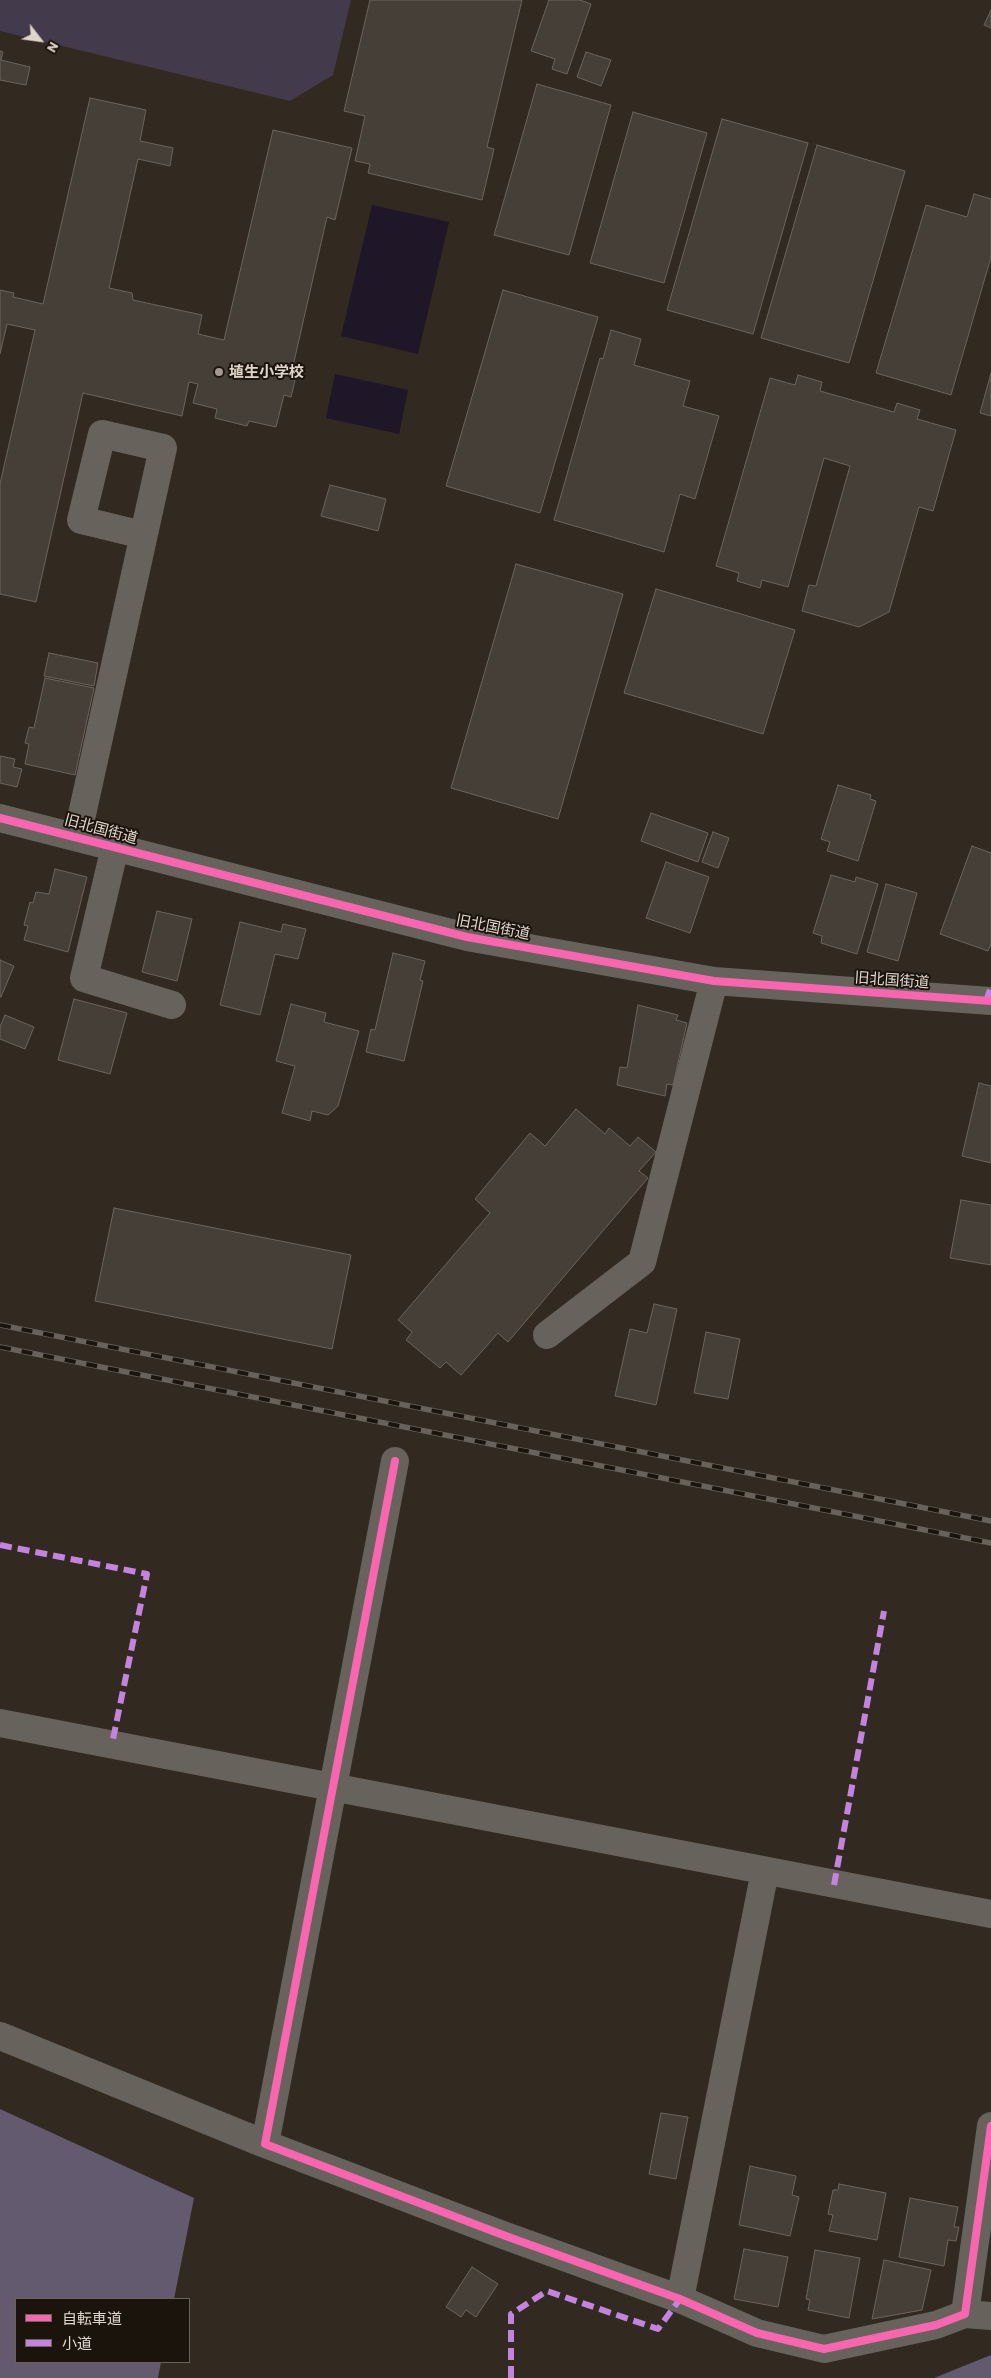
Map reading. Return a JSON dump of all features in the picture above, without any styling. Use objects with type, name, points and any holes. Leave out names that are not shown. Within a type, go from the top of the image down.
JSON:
[{"type":"street","points":[[77,837],[143,535]]},
{"type":"street","name":"旧北国街道","points":[[0,818],[467,937],[714,981],[991,1001]]},
{"type":"street","points":[[115,848],[84,978],[172,1004]]},
{"type":"street","points":[[547,1335],[642,1262],[714,981]]},
{"type":"street","points":[[265,2144],[396,1461]]},
{"type":"street","points":[[0,1723],[991,1914]]},
{"type":"street","points":[[680,2298],[765,1871]]},
{"type":"street","points":[[0,2036],[265,2144],[502,2235],[680,2298],[757,2333],[824,2349],[978,2315],[991,2126]]},
{"type":"shaded area","points":[[0,0],[351,0],[333,75],[290,101],[0,31]]},
{"type":"shaded area","points":[[372,205],[449,222],[418,354],[341,336]]},
{"type":"shaded area","points":[[335,374],[408,390],[399,434],[326,418]]},
{"type":"shaded area","points":[[0,2109],[194,2198],[174,2298],[15,2298],[15,2363],[161,2363],[158,2378],[0,2378]]},
{"type":"shaded area","points":[[991,2355],[991,2378],[934,2378]]},
{"type":"building","points":[[370,0],[522,0],[487,147],[494,149],[482,200],[368,173],[370,164],[355,161],[365,116],[344,111]]},
{"type":"building","points":[[549,0],[580,0],[591,4],[567,74],[552,69],[555,59],[531,51]]},
{"type":"building","points":[[991,10],[991,28],[984,25]]},
{"type":"building","points":[[0,51],[3,52],[1,60],[30,67],[26,85],[0,80]]},
{"type":"building","points":[[586,52],[611,60],[601,86],[577,77]]},
{"type":"building","points":[[537,84],[611,105],[569,255],[494,235]]},
{"type":"building","points":[[90,98],[146,110],[140,141],[173,148],[170,166],[138,159],[109,288],[132,293],[133,300],[202,315],[198,334],[224,340],[273,130],[352,148],[335,220],[327,217],[293,366],[298,368],[291,397],[284,395],[276,427],[249,421],[247,426],[215,418],[217,409],[193,403],[198,384],[189,382],[182,416],[83,393],[36,602],[0,594],[0,484],[35,330],[7,324],[0,354],[0,290],[14,293],[13,297],[43,304]]},
{"type":"building","points":[[633,112],[707,133],[664,283],[590,263]]},
{"type":"building","points":[[722,119],[808,143],[753,334],[667,310]]},
{"type":"building","points":[[817,145],[905,171],[849,363],[761,338]]},
{"type":"building","points":[[974,194],[991,199],[991,257],[951,395],[876,373],[926,205],[967,217]]},
{"type":"building","points":[[503,290],[598,317],[540,513],[446,486]]},
{"type":"building","points":[[611,330],[641,339],[634,365],[690,381],[683,406],[719,416],[695,499],[680,494],[664,552],[554,520],[600,358],[603,359]]},
{"type":"building","points":[[991,373],[991,416],[980,413]]},
{"type":"building","points":[[798,375],[822,382],[820,391],[894,412],[897,403],[920,410],[917,419],[956,430],[933,511],[919,507],[889,612],[859,627],[802,611],[809,585],[816,586],[850,466],[824,458],[788,587],[762,580],[760,588],[737,581],[739,573],[716,566],[770,378],[795,385]]},
{"type":"building","points":[[330,485],[386,499],[378,531],[321,516]]},
{"type":"building","points":[[516,564],[623,594],[558,819],[451,788]]},
{"type":"building","points":[[656,589],[795,630],[763,734],[624,693]]},
{"type":"building","points":[[49,653],[98,663],[94,686],[44,676]]},
{"type":"building","points":[[45,678],[94,688],[75,775],[25,764],[29,744],[25,743],[29,727],[34,728]]},
{"type":"building","points":[[0,756],[15,759],[13,767],[22,769],[17,787],[0,783]]},
{"type":"building","points":[[838,785],[871,795],[870,799],[876,801],[858,861],[827,851],[830,842],[821,839]]},
{"type":"building","points":[[651,813],[708,833],[698,862],[641,841]]},
{"type":"building","points":[[713,832],[729,838],[718,868],[702,862]]},
{"type":"building","points":[[972,846],[991,853],[991,944],[988,951],[940,934]]},
{"type":"building","points":[[666,862],[709,877],[690,933],[646,918]]},
{"type":"building","points":[[55,869],[87,877],[68,952],[24,940],[28,926],[24,925],[30,902],[33,903],[36,892],[49,894]]},
{"type":"building","points":[[831,875],[855,882],[856,877],[878,884],[857,954],[821,943],[822,936],[813,933]]},
{"type":"building","points":[[886,884],[917,893],[898,961],[867,952]]},
{"type":"building","points":[[157,911],[192,919],[177,981],[142,972]]},
{"type":"building","points":[[240,922],[281,932],[283,924],[306,929],[298,959],[275,954],[260,1015],[220,1005]]},
{"type":"building","points":[[393,953],[425,961],[420,980],[423,981],[404,1061],[366,1052],[371,1029],[375,1030]]},
{"type":"building","points":[[0,960],[14,966],[1,997],[0,997]]},
{"type":"building","points":[[74,999],[127,1013],[110,1074],[58,1060]]},
{"type":"building","points":[[291,1004],[326,1013],[324,1022],[359,1031],[338,1106],[328,1115],[312,1111],[310,1121],[282,1113],[295,1066],[276,1061]]},
{"type":"building","points":[[638,1005],[678,1015],[676,1020],[687,1023],[673,1085],[667,1084],[665,1096],[617,1085],[620,1067],[627,1068]]},
{"type":"building","points":[[5,1015],[34,1027],[25,1049],[0,1039],[0,1027]]},
{"type":"building","points":[[979,1083],[991,1086],[991,1163],[962,1156]]},
{"type":"building","points":[[576,1109],[605,1134],[609,1128],[630,1146],[638,1137],[656,1152],[639,1171],[648,1178],[508,1342],[498,1333],[461,1375],[446,1362],[440,1368],[406,1340],[412,1332],[398,1320],[490,1213],[475,1199],[530,1133],[545,1146]]},
{"type":"building","points":[[961,1200],[991,1205],[991,1265],[950,1258]]},
{"type":"building","points":[[114,1208],[351,1255],[332,1349],[95,1301]]},
{"type":"building","points":[[654,1304],[677,1309],[656,1405],[615,1396],[630,1329],[647,1333]]},
{"type":"building","points":[[706,1332],[740,1339],[728,1399],[694,1393]]},
{"type":"building","points":[[661,2113],[688,2117],[676,2179],[649,2174]]},
{"type":"building","points":[[750,2166],[796,2176],[792,2195],[799,2197],[790,2236],[739,2225]]},
{"type":"building","points":[[839,2184],[886,2193],[877,2240],[829,2231],[833,2215],[828,2214],[833,2190],[838,2190]]},
{"type":"building","points":[[910,2198],[958,2207],[954,2227],[959,2227],[956,2241],[948,2240],[944,2266],[899,2257]]},
{"type":"building","points":[[744,2249],[788,2257],[778,2307],[734,2299]]},
{"type":"building","points":[[815,2250],[860,2258],[849,2318],[808,2310],[810,2300],[806,2299]]},
{"type":"building","points":[[884,2260],[931,2270],[922,2310],[872,2319]]},
{"type":"building","points":[[472,2267],[498,2284],[476,2317],[466,2310],[461,2317],[446,2307]]},
{"type":"railway","points":[[0,1325],[991,1521]]},
{"type":"railway","points":[[0,1347],[991,1543]]},
{"type":"marked path","points":[[986,1001],[991,987]]},
{"type":"marked path","points":[[0,1545],[147,1574],[112,1744]]},
{"type":"marked path","points":[[834,1885],[884,1611]]},
{"type":"marked path","points":[[511,2378],[511,2314],[547,2291],[658,2329],[680,2299]]},
{"type":"cycle path","points":[[0,818],[467,937],[714,981],[991,1001]]},
{"type":"cycle path","points":[[395,1461],[265,2144],[503,2235],[680,2299],[757,2333],[824,2349],[936,2325],[965,2314],[991,2126]]},
{"type":"place","name":"埴生小学校","points":[[219,372]]}]
